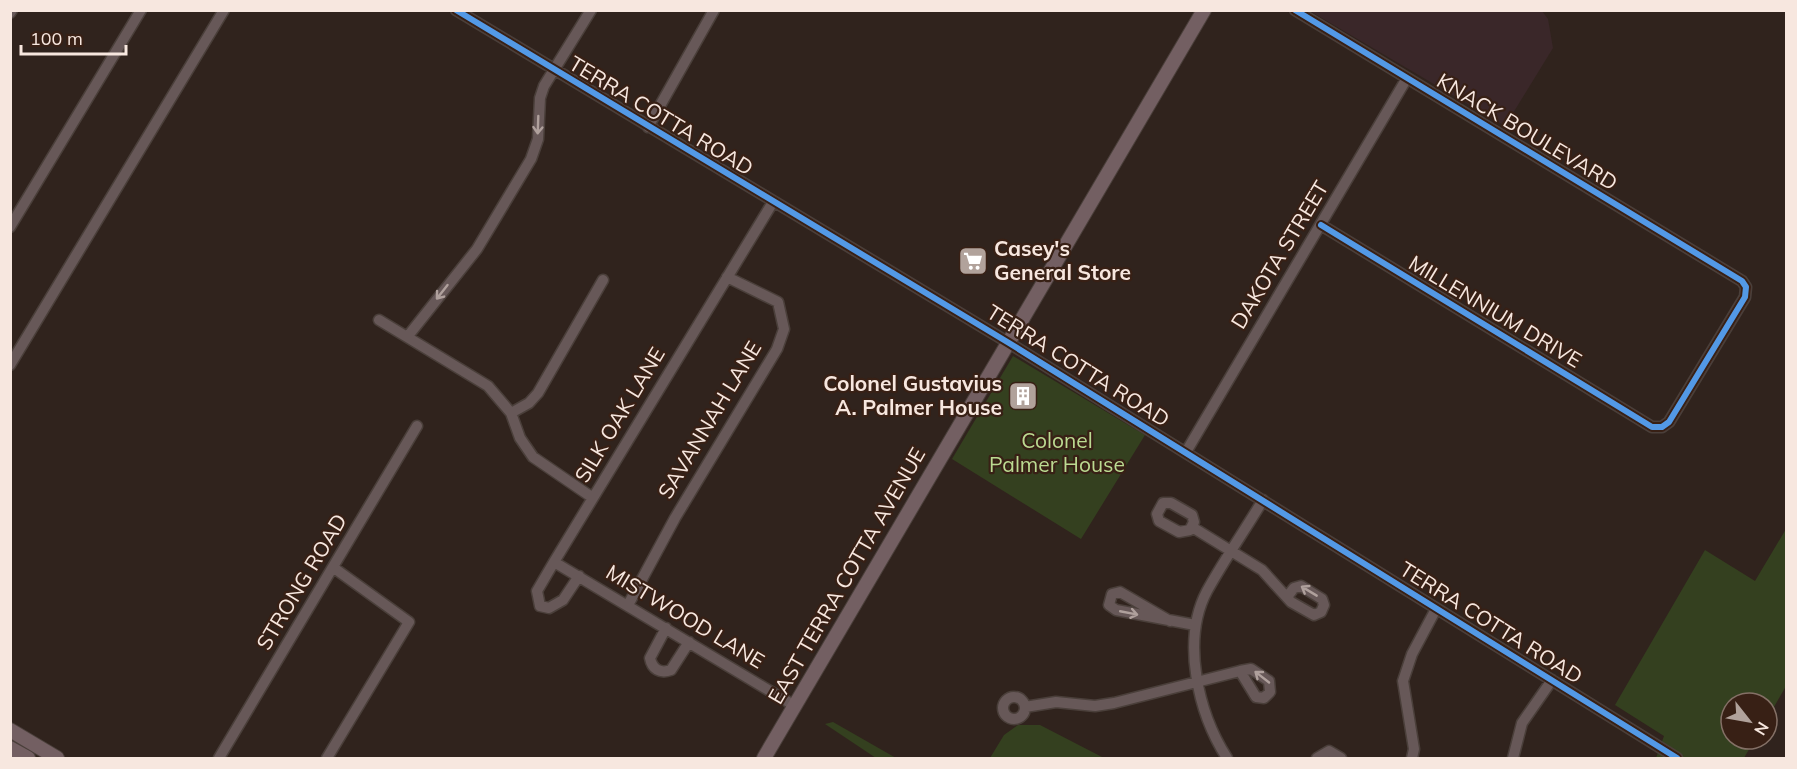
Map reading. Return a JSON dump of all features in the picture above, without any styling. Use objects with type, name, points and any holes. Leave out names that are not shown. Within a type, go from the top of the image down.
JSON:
[{"type":"main road","name":"EAST TERRA COTTA AVENUE","points":[[764,759],[1204,10]]},
{"type":"main road","points":[[10,730],[57,759]]},
{"type":"main road","points":[[10,748],[28,759]]},
{"type":"street","points":[[10,227],[141,10]]},
{"type":"street","points":[[10,365],[224,10]]},
{"type":"street","name":"TERRA COTTA ROAD","points":[[456,10],[1009,343],[1677,759]]},
{"type":"street","points":[[408,336],[477,249],[531,159],[538,139],[540,98],[591,10]]},
{"type":"street","points":[[648,127],[714,10]]},
{"type":"street","name":"KNACK BOULEVARD","points":[[1295,10],[1742,281],[1746,287],[1745,297],[1669,422],[1662,427],[1653,427]]},
{"type":"street","name":"DAKOTA STREET","points":[[1186,452],[1407,78]]},
{"type":"street","name":"SILK OAK LANE","points":[[579,576],[563,600],[549,608],[540,606],[537,591],[772,202]]},
{"type":"street","name":"MILLENNIUM DRIVE","points":[[1321,225],[1653,427]]},
{"type":"street","name":"SAVANNAH LANE","points":[[628,605],[675,518],[777,349],[784,329],[778,303],[727,277]]},
{"type":"street","points":[[511,413],[529,403],[538,393],[603,280]]},
{"type":"street","points":[[379,320],[482,381],[496,392],[511,413],[520,438],[533,457],[592,498]]},
{"type":"street","name":"STRONG ROAD","points":[[219,759],[417,426]]},
{"type":"street","points":[[1227,759],[1195,682],[1195,625],[1206,592],[1263,500]]},
{"type":"street","points":[[1192,527],[1262,570],[1287,597]]},
{"type":"street","name":"MISTWOOD LANE","points":[[554,562],[795,706]]},
{"type":"street","points":[[327,759],[409,622],[334,568]]},
{"type":"street","points":[[1170,621],[1123,593],[1114,593],[1109,600],[1109,605],[1116,610],[1170,621],[1195,625]]},
{"type":"street","points":[[1412,759],[1414,749],[1403,681],[1412,654],[1436,609]]},
{"type":"street","points":[[666,628],[650,658],[652,667],[666,672],[674,667],[689,642]]},
{"type":"street","points":[[1025,707],[1070,701],[1095,706],[1240,671]]},
{"type":"street","points":[[1513,759],[1522,723],[1552,680]]},
{"type":"street","points":[[1317,759],[1320,754],[1329,751],[1341,759]]},
{"type":"shaded area","points":[[1310,11],[1542,11],[1548,19],[1553,48],[1505,126]]},
{"type":"green space","name":"Colonel Palmer House","points":[[1013,356],[1145,435],[1081,539],[952,459]]},
{"type":"green space","points":[[1786,529],[1786,686],[1779,698],[1779,691],[1719,691],[1719,751],[1748,751],[1744,758],[1656,758],[1664,736],[1615,705],[1705,550],[1755,581]]},
{"type":"green space","points":[[833,722],[896,758],[876,758],[825,724]]},
{"type":"green space","points":[[1018,725],[1040,725],[1104,758],[990,758],[1004,735]]},
{"type":"cycle path","points":[[456,10],[1009,343],[1677,758]]},
{"type":"cycle path","points":[[1295,10],[1742,281],[1746,287],[1745,297],[1669,422],[1662,427],[1652,427],[1321,225]]},
{"type":"place","name":"Casey's General Store","points":[[973,261]]},
{"type":"place","name":"Colonel Gustavius A. Palmer House","points":[[1023,396]]}]
